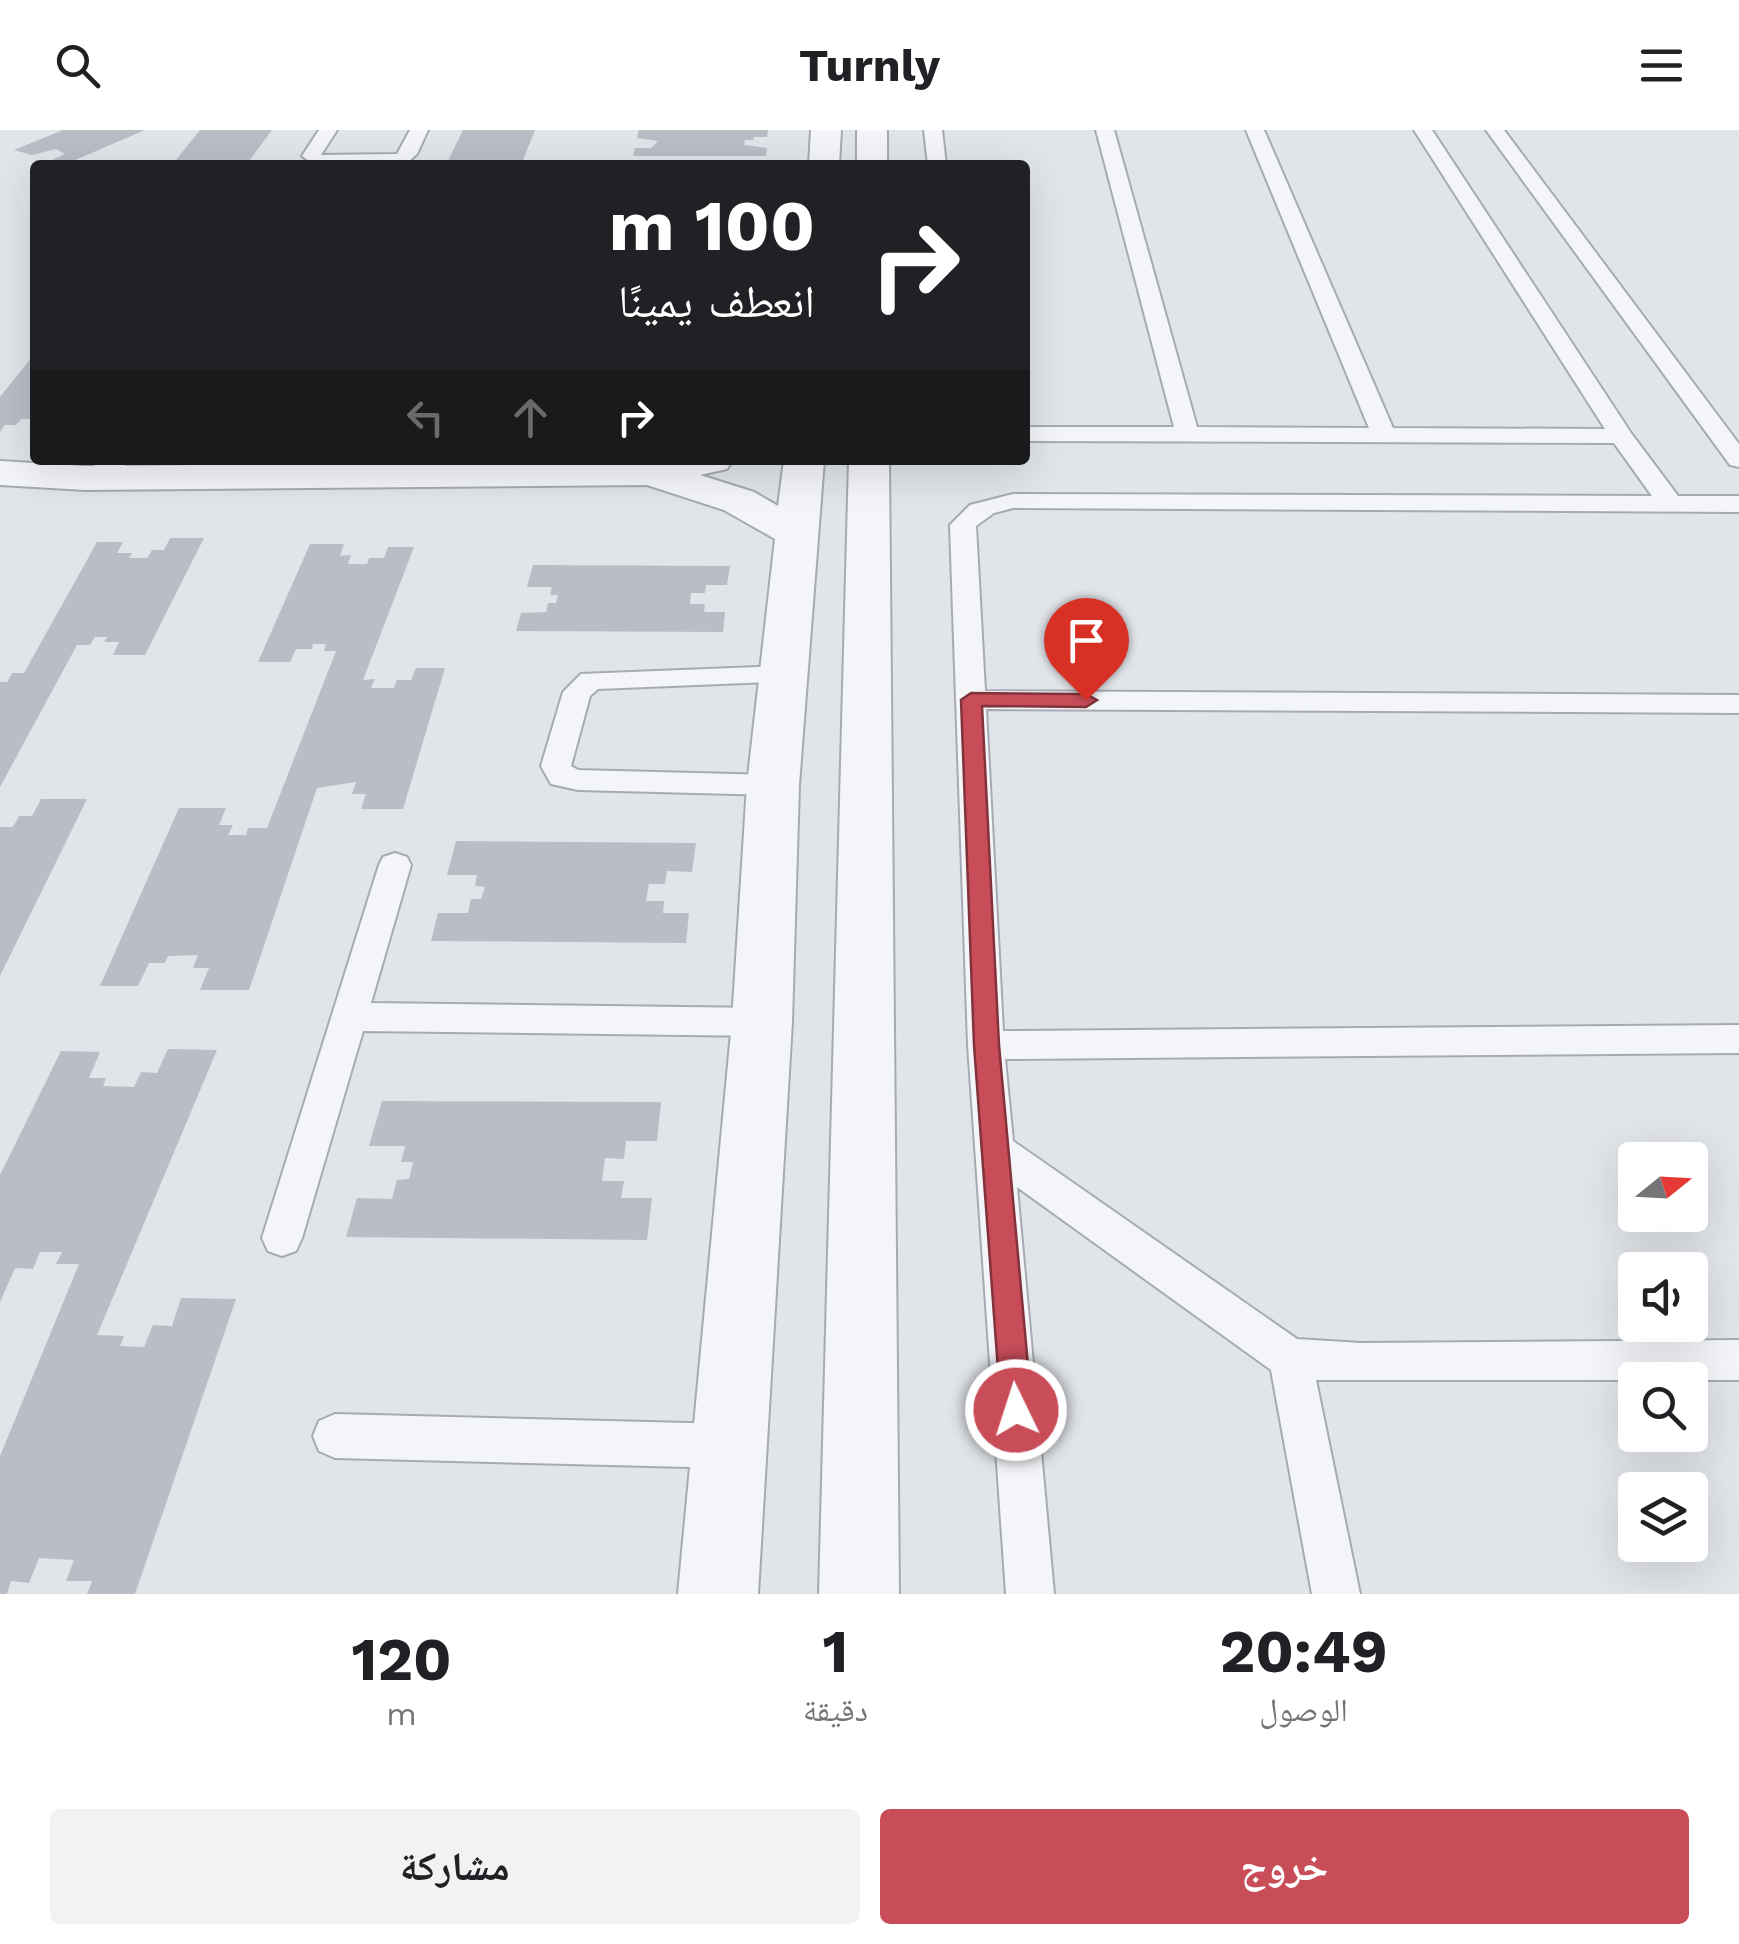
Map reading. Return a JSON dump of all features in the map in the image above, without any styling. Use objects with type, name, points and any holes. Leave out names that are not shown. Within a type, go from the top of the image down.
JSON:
[{"type":"street","points":[[824,160],[826,130]]},
{"type":"street","points":[[872,130],[872,160]]},
{"type":"street","points":[[0,473],[85,478],[280,469],[649,473],[689,465]]},
{"type":"street","points":[[718,1594],[762,1022],[773,785],[804,465]]},
{"type":"street","points":[[859,1594],[870,465]]},
{"type":"street","points":[[649,473],[739,501],[798,534]]},
{"type":"lane","points":[[328,130],[311,156],[316,160],[401,159],[408,154],[419,130]]},
{"type":"lane","points":[[933,130],[936,160]]},
{"type":"lane","points":[[1105,130],[1187,434]]},
{"type":"lane","points":[[1255,130],[1384,435]]},
{"type":"lane","points":[[1423,130],[1621,436],[1670,503]]},
{"type":"lane","points":[[1495,130],[1739,460]]},
{"type":"lane","points":[[1030,434],[1621,436]]},
{"type":"lane","points":[[85,478],[112,465]]},
{"type":"lane","points":[[1030,1594],[986,1045],[963,526],[972,513],[990,504],[1013,500],[1739,504]]},
{"type":"lane","points":[[773,785],[578,780],[562,776],[556,766],[577,692],[591,680],[783,675]]},
{"type":"lane","points":[[971,700],[1739,704]]},
{"type":"lane","points":[[282,1238],[396,865]]},
{"type":"lane","points":[[348,1017],[762,1022]]},
{"type":"lane","points":[[986,1045],[1739,1038]]},
{"type":"lane","points":[[997,1151],[1290,1358],[1361,1362],[1739,1360]]},
{"type":"lane","points":[[1290,1358],[1336,1594]]},
{"type":"lane","points":[[335,1436],[729,1446]]},
{"type":"building","points":[[63,130],[145,130],[75,160],[52,160],[65,154],[56,149],[32,155],[14,150]]},
{"type":"building","points":[[200,130],[272,130],[250,160],[176,160]]},
{"type":"building","points":[[463,130],[535,130],[523,160],[448,160]]},
{"type":"building","points":[[639,130],[768,130],[767,137],[745,140],[744,145],[767,148],[766,156],[633,156],[635,148],[651,148],[658,141],[637,138]]},
{"type":"building","points":[[30,359],[30,419],[5,425],[0,432],[0,397]]},
{"type":"building","points":[[170,538],[204,538],[145,655],[113,655],[119,642],[104,642],[107,637],[95,637],[90,645],[77,645],[0,787],[0,682],[7,682],[12,673],[24,673],[97,542],[123,542],[117,553],[147,558],[152,550],[164,550]]},
{"type":"building","points":[[310,544],[344,544],[340,556],[351,555],[348,564],[367,564],[369,558],[384,558],[388,547],[414,547],[363,680],[375,679],[371,688],[394,688],[397,680],[411,680],[416,668],[445,668],[403,809],[361,809],[366,794],[352,794],[356,782],[317,788],[249,990],[200,990],[209,968],[193,968],[198,955],[168,956],[165,963],[149,963],[138,986],[100,986],[179,808],[226,808],[219,825],[233,825],[228,835],[246,835],[248,828],[267,828],[336,651],[324,651],[326,644],[313,644],[312,649],[296,649],[290,662],[258,662]]},
{"type":"building","points":[[533,565],[730,566],[727,585],[706,585],[705,593],[691,593],[690,604],[705,604],[704,612],[725,612],[723,632],[516,631],[521,613],[546,612],[548,603],[556,603],[558,595],[550,595],[552,587],[527,587]]},
{"type":"building","points":[[41,799],[87,799],[0,976],[0,827],[13,827],[19,816],[32,816]]},
{"type":"building","points":[[456,841],[696,843],[692,872],[667,871],[665,884],[649,884],[646,901],[664,901],[663,913],[689,913],[686,943],[431,941],[438,913],[468,913],[471,899],[481,899],[485,887],[475,886],[477,875],[447,875]]},
{"type":"building","points":[[168,1049],[217,1050],[97,1335],[124,1336],[120,1346],[144,1347],[153,1325],[172,1326],[181,1298],[236,1299],[135,1594],[87,1594],[92,1581],[66,1581],[74,1560],[39,1558],[29,1583],[11,1581],[7,1594],[0,1594],[0,1456],[79,1264],[56,1264],[62,1252],[40,1252],[33,1269],[15,1268],[0,1302],[0,1175],[61,1051],[100,1052],[89,1078],[106,1078],[103,1086],[134,1087],[141,1072],[157,1073]]},
{"type":"building","points":[[382,1101],[661,1102],[657,1141],[626,1141],[624,1159],[605,1158],[602,1181],[624,1181],[621,1198],[652,1198],[647,1240],[346,1237],[357,1198],[392,1199],[397,1180],[409,1179],[413,1162],[401,1162],[405,1146],[369,1146]]},
{"type":"route","points":[[1016,1410],[986,1045],[971,700],[1086,700]]}]
